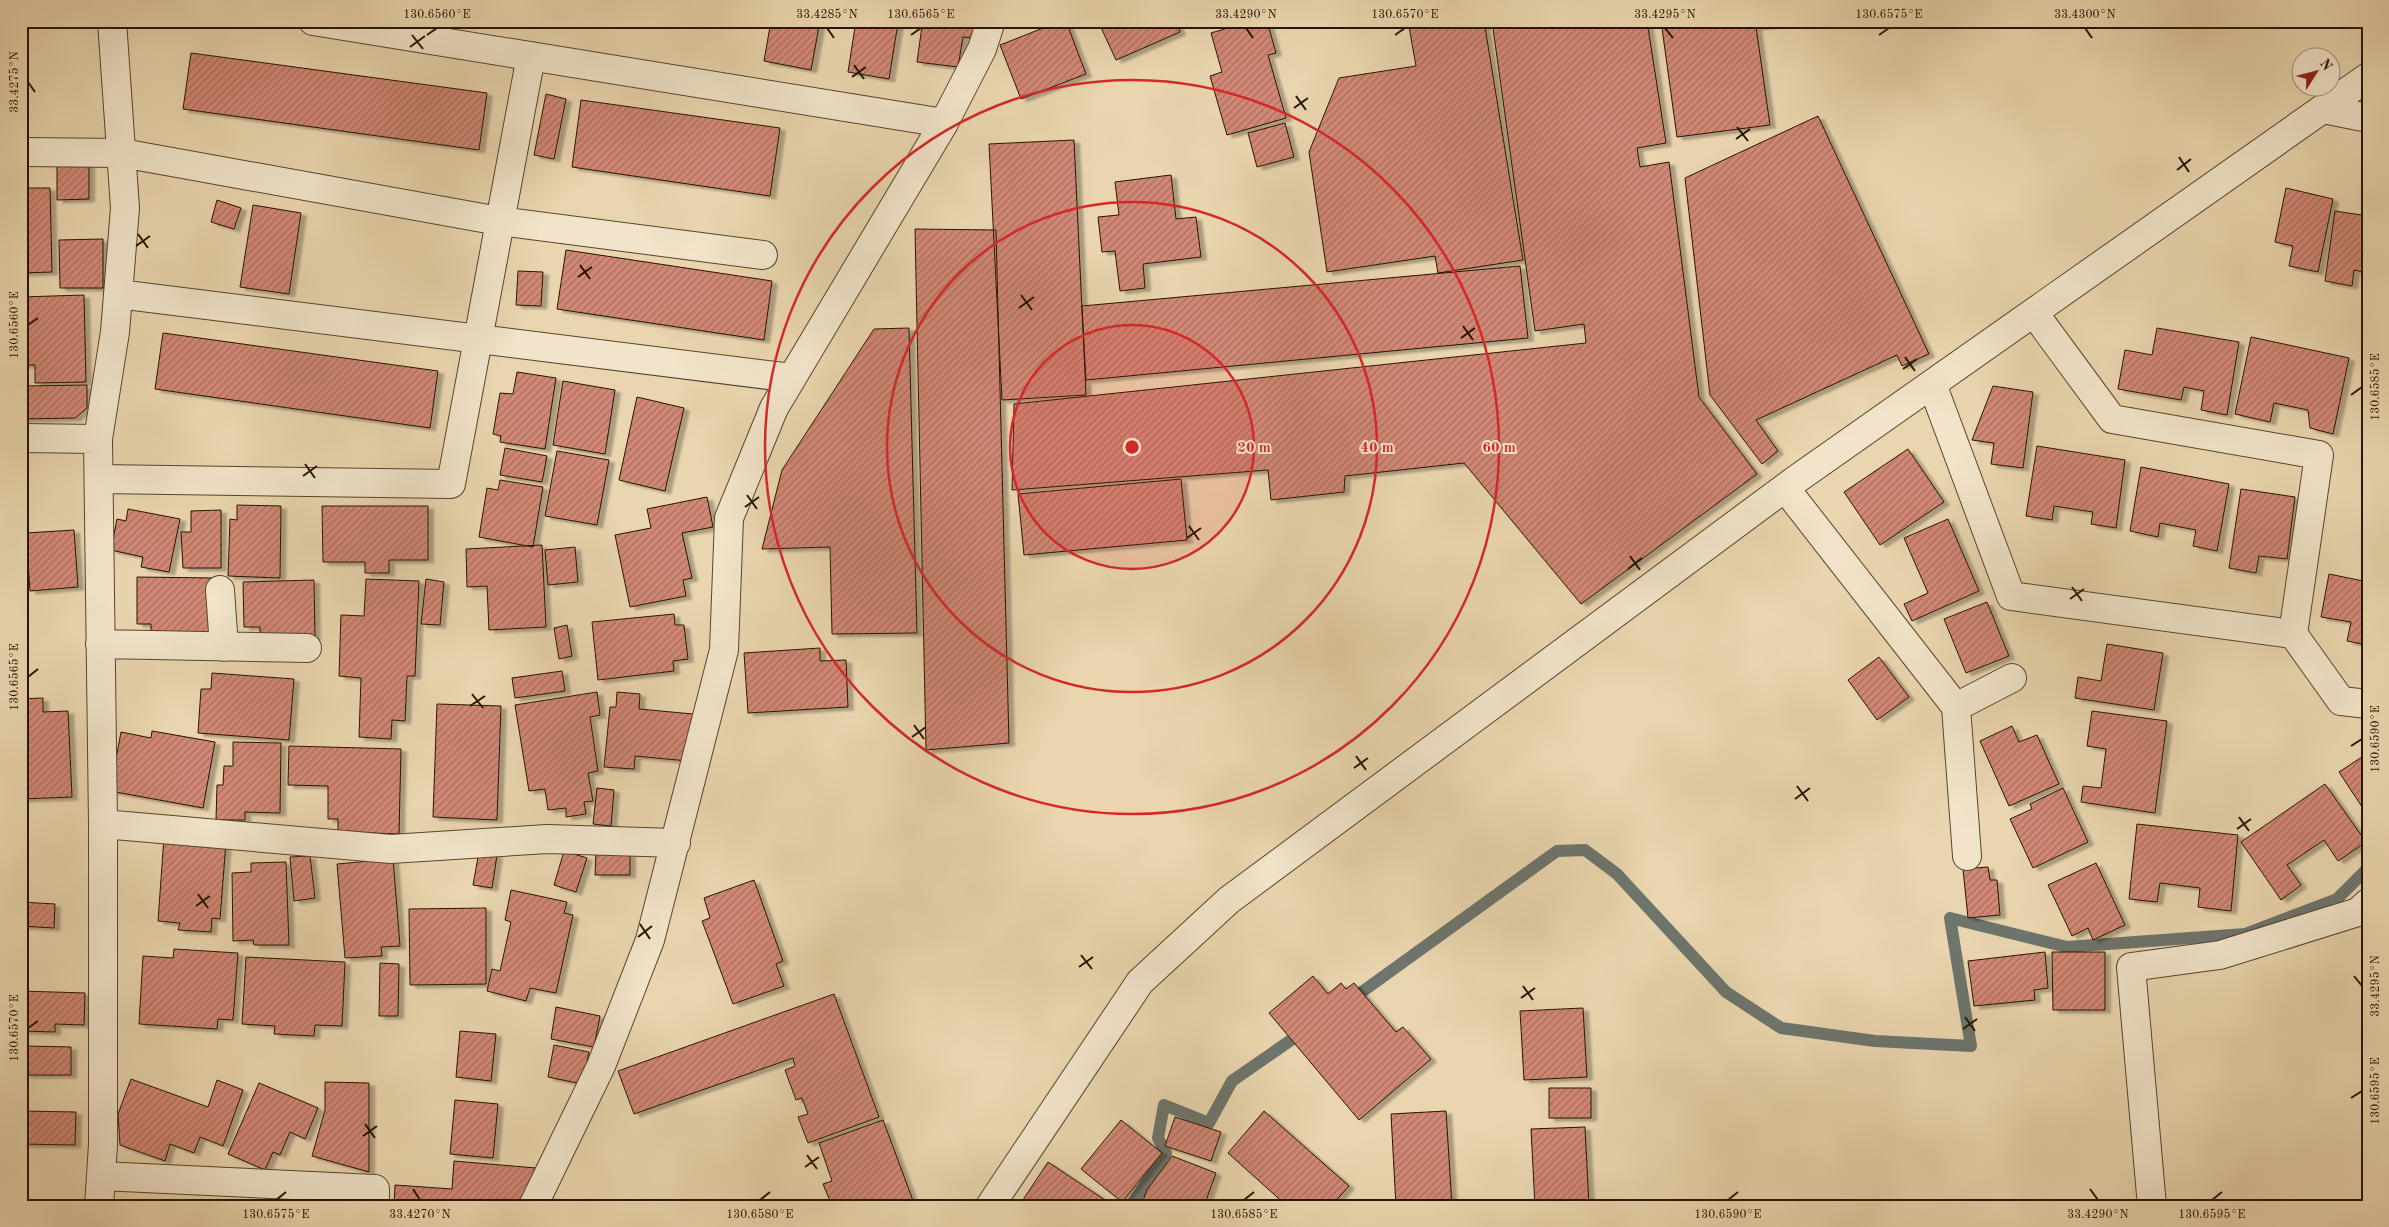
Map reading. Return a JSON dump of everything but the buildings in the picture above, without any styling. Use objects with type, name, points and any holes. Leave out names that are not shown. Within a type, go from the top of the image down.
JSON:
[{"type":"street","points":[[99,1206],[104,1145],[103,824],[98,439],[115,332],[125,208],[112,21]]},
{"type":"street","points":[[313,21],[944,123]]},
{"type":"street","points":[[533,1206],[601,1066],[650,940],[724,650],[729,518],[774,408],[944,123],[982,49],[991,21]]},
{"type":"street","points":[[99,479],[451,484],[531,56]]},
{"type":"street","points":[[990,1206],[1140,982],[1228,900],[1785,488],[2368,77]]},
{"type":"street","points":[[2323,109],[2368,118]]},
{"type":"street","points":[[21,152],[122,153],[499,221],[763,255]]},
{"type":"street","points":[[118,294],[792,378]]},
{"type":"street","points":[[2034,313],[2112,419],[2319,455],[2292,634],[2341,701],[2368,704]]},
{"type":"street","points":[[1932,384],[2011,596],[2292,634]]},
{"type":"street","points":[[21,438],[98,439]]},
{"type":"street","points":[[1785,488],[1956,707],[1967,856]]},
{"type":"street","points":[[220,590],[224,646]]},
{"type":"street","points":[[100,644],[307,648]]},
{"type":"street","points":[[1956,707],[2012,678]]},
{"type":"street","points":[[103,824],[391,849],[547,839],[676,843]]},
{"type":"street","points":[[2152,1206],[2130,967],[2220,955],[2358,912],[2368,903]]},
{"type":"street","points":[[101,1176],[375,1189],[375,1206]]},
{"type":"waterway","points":[[1348,1002],[1557,851],[1585,850],[1617,874],[1726,992],[1781,1028],[1875,1041],[1971,1046],[1950,918],[2067,947],[2245,934],[2337,899],[2368,868]]},
{"type":"waterway","points":[[1131,1206],[1166,1153],[1158,1138],[1164,1105],[1209,1123],[1232,1081],[1304,1031]]}]
